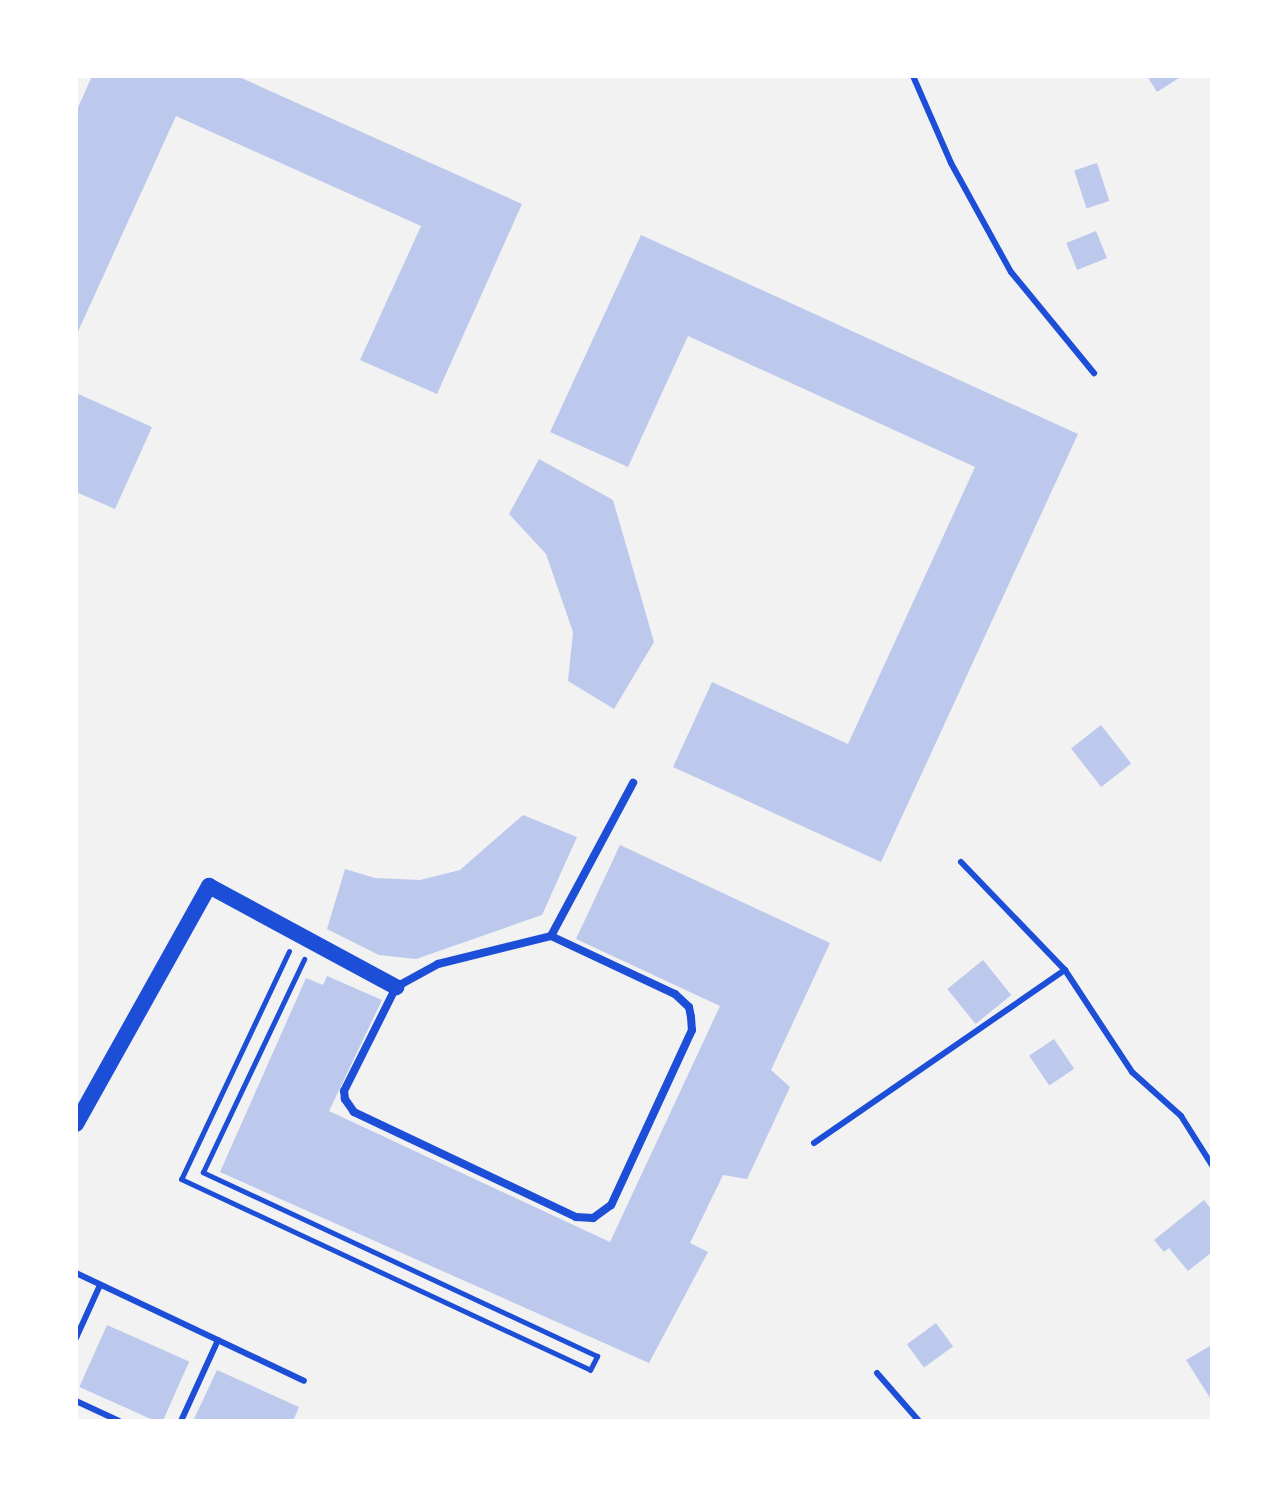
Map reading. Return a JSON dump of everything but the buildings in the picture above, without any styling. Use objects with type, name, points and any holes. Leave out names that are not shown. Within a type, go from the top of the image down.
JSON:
[{"type":"main road","points":[[76,1124],[209,886],[396,987]]},
{"type":"street","points":[[551,936],[633,783]]},
{"type":"street","points":[[551,936],[675,994],[689,1007],[692,1030],[611,1205],[593,1218],[576,1217],[354,1112],[344,1091],[396,987],[438,964],[551,936]]},
{"type":"lane","points":[[913,76],[951,163],[1011,272],[1094,373]]},
{"type":"lane","points":[[961,862],[1065,970],[1132,1072],[1181,1116],[1212,1165]]},
{"type":"lane","points":[[814,1143],[1065,970]]},
{"type":"lane","points":[[76,1273],[304,1381]]},
{"type":"lane","points":[[76,1338],[100,1285]]},
{"type":"lane","points":[[181,1421],[218,1340]]},
{"type":"lane","points":[[877,1373],[919,1421]]},
{"type":"lane","points":[[76,1401],[119,1421]]},
{"type":"path","points":[[303,939],[203,1172],[597,1356],[590,1370],[181,1179],[303,939]]}]
